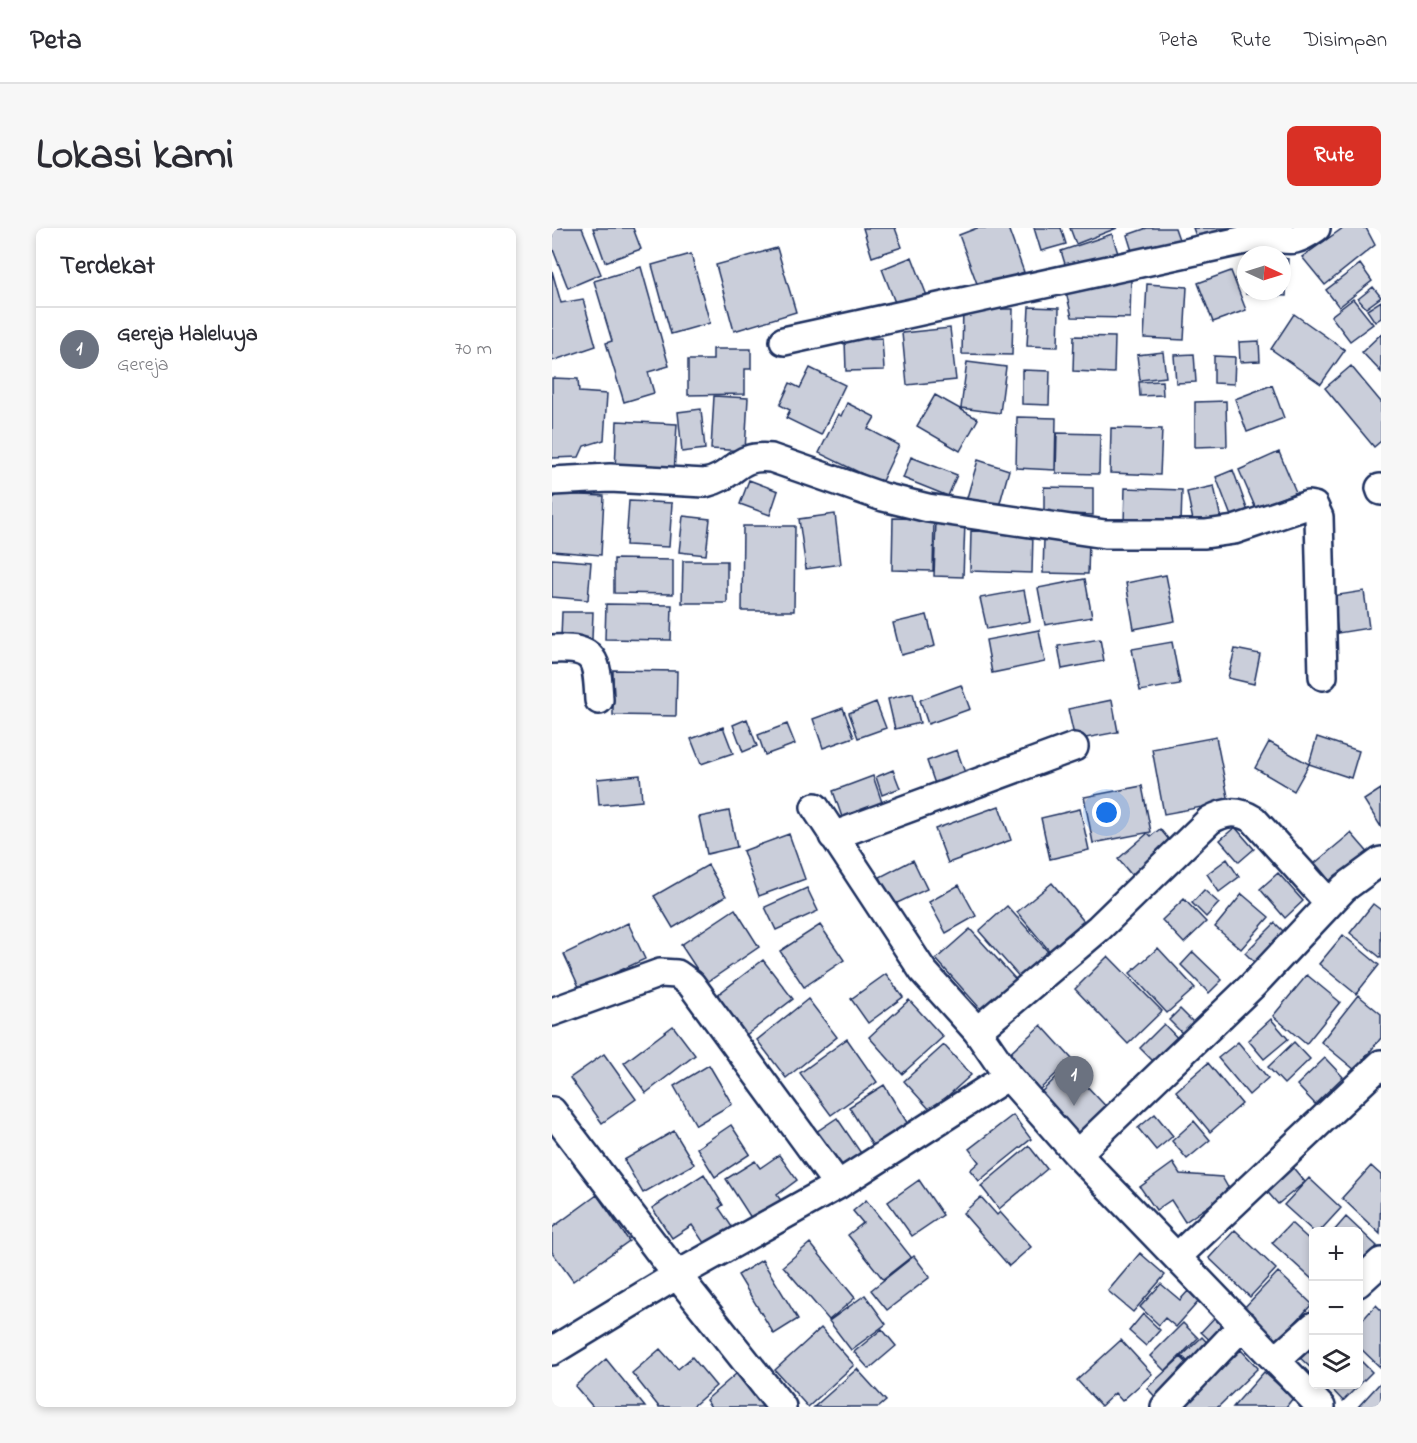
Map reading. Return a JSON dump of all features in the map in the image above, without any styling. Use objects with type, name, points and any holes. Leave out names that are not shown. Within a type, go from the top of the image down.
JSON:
[{"type":"street","points":[[784,341],[1259,237],[1292,241],[1316,228]]},
{"type":"street","points":[[552,481],[610,478],[705,483],[719,480],[744,459],[756,457],[781,461],[883,497],[928,508],[1021,523],[1135,535],[1205,534],[1234,530],[1308,505],[1314,506],[1319,517],[1323,676]]},
{"type":"street","points":[[552,649],[583,649],[593,657],[598,675],[599,700]]},
{"type":"street","points":[[833,836],[1074,747]]},
{"type":"street","points":[[815,807],[923,971],[977,1031],[1008,1076],[1077,1154],[1321,1407]]},
{"type":"street","points":[[977,1031],[1099,928],[1210,820],[1225,812],[1243,813],[1254,820],[1329,903]]},
{"type":"street","points":[[1077,1154],[1253,985],[1329,903],[1381,861]]},
{"type":"street","points":[[552,1012],[660,973],[677,974],[691,984],[838,1185]]},
{"type":"street","points":[[1177,1257],[1381,1064]]},
{"type":"street","points":[[552,1351],[677,1275],[838,1185],[1008,1076]]},
{"type":"street","points":[[552,1111],[677,1275],[782,1407]]},
{"type":"street","points":[[1361,1281],[1381,1262]]},
{"type":"street","points":[[1165,1407],[1243,1325]]},
{"type":"street","points":[[1276,1360],[1309,1330]]},
{"type":"building","points":[[552,228],[582,228],[601,274],[568,288],[552,247]]},
{"type":"building","points":[[593,228],[633,228],[641,249],[605,262]]},
{"type":"building","points":[[863,228],[895,228],[902,247],[872,257]]},
{"type":"building","points":[[977,228],[1008,228],[1024,272],[979,289],[959,235]]},
{"type":"building","points":[[1034,228],[1061,228],[1066,244],[1041,251]]},
{"type":"building","points":[[1070,228],[1117,228],[1076,244]]},
{"type":"building","points":[[1147,228],[1175,228],[1182,248],[1136,264],[1127,235]]},
{"type":"building","points":[[1193,228],[1241,228],[1199,244]]},
{"type":"building","points":[[1343,228],[1366,228],[1375,245],[1325,285],[1302,257]]},
{"type":"building","points":[[1112,234],[1120,260],[1069,277],[1061,251]]},
{"type":"building","points":[[777,248],[796,312],[734,331],[716,265]]},
{"type":"building","points":[[691,254],[710,323],[671,334],[652,265]]},
{"type":"building","points":[[912,257],[929,301],[899,313],[882,269]]},
{"type":"building","points":[[1360,264],[1372,281],[1339,307],[1326,290]]},
{"type":"building","points":[[641,267],[669,366],[648,372],[654,393],[624,402],[606,343],[612,341],[594,281]]},
{"type":"building","points":[[552,271],[561,303],[583,299],[596,346],[552,361]]},
{"type":"building","points":[[1231,271],[1237,287],[1237,300],[1242,300],[1246,310],[1213,322],[1198,283]]},
{"type":"building","points":[[1131,279],[1130,318],[1072,317],[1066,292]]},
{"type":"building","points":[[1147,284],[1187,287],[1184,340],[1144,338]]},
{"type":"building","points":[[1373,287],[1381,297],[1366,308],[1358,299]]},
{"type":"building","points":[[1353,299],[1373,324],[1350,341],[1331,316]]},
{"type":"building","points":[[1381,301],[1381,318],[1375,322],[1367,310]]},
{"type":"building","points":[[1029,307],[1059,308],[1058,347],[1027,346]]},
{"type":"building","points":[[963,309],[1013,309],[1012,355],[962,354]]},
{"type":"building","points":[[1294,314],[1345,350],[1321,384],[1271,349]]},
{"type":"building","points":[[950,328],[956,380],[907,385],[902,333]]},
{"type":"building","points":[[1381,334],[1381,372],[1362,352]]},
{"type":"building","points":[[1074,336],[1115,337],[1114,373],[1073,371]]},
{"type":"building","points":[[882,338],[884,370],[846,371],[845,340]]},
{"type":"building","points":[[1259,341],[1260,361],[1240,362],[1239,342]]},
{"type":"building","points":[[713,349],[751,349],[751,369],[745,369],[745,394],[688,395],[688,360],[713,360]]},
{"type":"building","points":[[1163,352],[1166,377],[1140,380],[1137,355]]},
{"type":"building","points":[[1194,354],[1196,382],[1176,383],[1174,355]]},
{"type":"building","points":[[1214,356],[1235,357],[1234,384],[1214,383]]},
{"type":"building","points":[[967,362],[1006,367],[1000,413],[961,408]]},
{"type":"building","points":[[1351,366],[1381,402],[1381,441],[1374,447],[1325,388]]},
{"type":"building","points":[[810,368],[845,385],[821,435],[786,418],[790,410],[780,405],[790,383],[800,388]]},
{"type":"building","points":[[1022,370],[1050,371],[1049,405],[1022,404]]},
{"type":"building","points":[[552,378],[578,379],[579,392],[607,394],[604,440],[584,446],[579,457],[552,458]]},
{"type":"building","points":[[1162,381],[1163,395],[1140,396],[1139,382]]},
{"type":"building","points":[[1272,385],[1284,418],[1247,432],[1235,399]]},
{"type":"building","points":[[935,395],[978,419],[960,451],[917,426]]},
{"type":"building","points":[[714,396],[748,398],[745,451],[711,449]]},
{"type":"building","points":[[1226,401],[1227,446],[1195,447],[1195,402]]},
{"type":"building","points":[[847,403],[875,417],[868,429],[899,445],[881,483],[819,453],[838,414],[841,416]]},
{"type":"building","points":[[701,409],[705,449],[682,452],[678,412]]},
{"type":"building","points":[[1017,417],[1056,418],[1055,470],[1016,468]]},
{"type":"building","points":[[617,421],[677,424],[674,474],[615,471]]},
{"type":"building","points":[[1111,428],[1162,429],[1160,475],[1110,473]]},
{"type":"building","points":[[1057,433],[1100,434],[1099,474],[1056,473]]},
{"type":"building","points":[[1279,452],[1296,492],[1256,509],[1239,470]]},
{"type":"building","points":[[911,457],[957,475],[948,496],[903,478]]},
{"type":"building","points":[[978,460],[1009,470],[998,510],[966,501]]},
{"type":"building","points":[[1233,470],[1250,517],[1234,524],[1216,477]]},
{"type":"building","points":[[749,480],[778,491],[770,515],[740,504]]},
{"type":"building","points":[[1214,486],[1222,524],[1195,530],[1187,492]]},
{"type":"building","points":[[1044,487],[1093,488],[1093,515],[1044,513]]},
{"type":"building","points":[[1125,488],[1182,490],[1181,524],[1124,523]]},
{"type":"building","points":[[559,494],[604,496],[601,555],[552,551],[552,499]]},
{"type":"building","points":[[629,501],[672,503],[669,547],[626,545]]},
{"type":"building","points":[[835,514],[841,564],[806,569],[799,519]]},
{"type":"building","points":[[683,516],[710,519],[706,555],[679,552]]},
{"type":"building","points":[[893,518],[934,519],[933,571],[892,570]]},
{"type":"building","points":[[936,521],[965,522],[963,577],[934,576]]},
{"type":"building","points":[[743,526],[795,526],[794,611],[742,611]]},
{"type":"building","points":[[971,531],[1033,533],[1032,573],[970,571]]},
{"type":"building","points":[[1044,538],[1089,540],[1088,574],[1043,573]]},
{"type":"building","points":[[552,559],[591,562],[588,600],[552,597]]},
{"type":"building","points":[[614,559],[673,560],[673,594],[614,593]]},
{"type":"building","points":[[683,561],[727,561],[727,603],[682,603]]},
{"type":"building","points":[[1166,575],[1175,621],[1134,629],[1126,583]]},
{"type":"building","points":[[1085,579],[1092,617],[1045,625],[1038,588]]},
{"type":"building","points":[[1024,590],[1030,621],[987,629],[980,598]]},
{"type":"building","points":[[1364,591],[1369,628],[1338,633],[1332,596]]},
{"type":"building","points":[[606,604],[672,605],[671,640],[605,639]]},
{"type":"building","points":[[562,612],[593,612],[592,639],[561,638]]},
{"type":"building","points":[[927,615],[935,646],[901,655],[893,623]]},
{"type":"building","points":[[1039,630],[1045,662],[992,673],[986,640]]},
{"type":"building","points":[[1100,639],[1104,661],[1062,669],[1058,646]]},
{"type":"building","points":[[1172,642],[1180,684],[1140,691],[1132,649]]},
{"type":"building","points":[[1235,649],[1260,654],[1254,684],[1228,678]]},
{"type":"building","points":[[613,670],[677,671],[676,716],[613,715]]},
{"type":"building","points":[[961,685],[970,709],[928,724],[920,700]]},
{"type":"building","points":[[913,693],[920,723],[895,729],[888,699]]},
{"type":"building","points":[[1112,700],[1118,732],[1075,740],[1068,709]]},
{"type":"building","points":[[876,702],[886,728],[858,738],[849,713]]},
{"type":"building","points":[[843,708],[854,737],[823,748],[813,719]]},
{"type":"building","points":[[747,719],[757,746],[743,752],[733,725]]},
{"type":"building","points":[[787,724],[795,744],[765,755],[758,735]]},
{"type":"building","points":[[723,727],[733,753],[701,764],[691,739]]},
{"type":"building","points":[[1216,737],[1229,802],[1164,814],[1152,749]]},
{"type":"building","points":[[1317,737],[1359,751],[1351,778],[1309,764]]},
{"type":"building","points":[[1269,742],[1309,764],[1294,791],[1255,768]]},
{"type":"building","points":[[957,750],[965,773],[935,784],[927,761]]},
{"type":"building","points":[[893,770],[900,788],[882,795],[876,777]]},
{"type":"building","points":[[640,775],[642,801],[599,805],[597,779]]},
{"type":"building","points":[[873,776],[884,808],[844,823],[833,791]]},
{"type":"building","points":[[1142,786],[1151,832],[1093,843],[1084,797]]},
{"type":"building","points":[[1381,789],[1381,827],[1364,800]]},
{"type":"building","points":[[999,806],[1011,840],[948,863],[935,829]]},
{"type":"building","points":[[1080,809],[1089,850],[1050,859],[1041,818]]},
{"type":"building","points":[[729,811],[737,847],[707,854],[699,817]]},
{"type":"building","points":[[1235,827],[1254,849],[1239,862],[1220,840]]},
{"type":"building","points":[[1160,829],[1175,847],[1140,885],[1118,859],[1148,833],[1151,836]]},
{"type":"building","points":[[1351,833],[1371,856],[1335,887],[1315,863]]},
{"type":"building","points":[[789,834],[805,879],[759,896],[743,851]]},
{"type":"building","points":[[1227,859],[1239,877],[1219,892],[1207,874]]},
{"type":"building","points":[[913,860],[927,889],[893,905],[880,877]]},
{"type":"building","points":[[708,865],[726,896],[673,928],[654,896]]},
{"type":"building","points":[[1278,873],[1303,901],[1285,918],[1260,889]]},
{"type":"building","points":[[1052,883],[1092,931],[1057,960],[1017,912]]},
{"type":"building","points":[[959,885],[976,916],[946,933],[929,902]]},
{"type":"building","points":[[807,888],[818,911],[776,930],[765,907]]},
{"type":"building","points":[[1204,890],[1219,903],[1206,917],[1192,903]]},
{"type":"building","points":[[1242,894],[1269,917],[1241,949],[1215,927]]},
{"type":"building","points":[[1184,899],[1206,922],[1184,943],[1162,920]]},
{"type":"building","points":[[1373,904],[1381,910],[1381,958],[1350,933]]},
{"type":"building","points":[[1007,906],[1050,954],[1022,980],[979,931]]},
{"type":"building","points":[[735,909],[759,947],[706,983],[681,945]]},
{"type":"building","points":[[628,923],[645,959],[580,989],[564,954]]},
{"type":"building","points":[[1275,923],[1291,939],[1261,969],[1245,953]]},
{"type":"building","points":[[820,925],[844,960],[804,987],[780,951]]},
{"type":"building","points":[[970,929],[1019,983],[985,1014],[936,959]]},
{"type":"building","points":[[1343,935],[1379,965],[1356,994],[1319,964]]},
{"type":"building","points":[[1158,948],[1195,988],[1167,1013],[1130,973]]},
{"type":"building","points":[[1193,952],[1222,980],[1209,993],[1181,965]]},
{"type":"building","points":[[1108,956],[1162,1011],[1128,1044],[1075,989]]},
{"type":"building","points":[[763,960],[793,999],[746,1035],[716,996]]},
{"type":"building","points":[[886,974],[903,997],[868,1023],[851,999]]},
{"type":"building","points":[[1307,975],[1340,1002],[1306,1044],[1273,1016]]},
{"type":"building","points":[[1358,995],[1381,1014],[1381,1038],[1355,1070],[1321,1042]]},
{"type":"building","points":[[808,999],[837,1037],[786,1078],[757,1040]]},
{"type":"building","points":[[909,1000],[943,1037],[902,1074],[869,1037]]},
{"type":"building","points":[[1180,1009],[1196,1025],[1185,1036],[1169,1020]]},
{"type":"building","points":[[1271,1019],[1288,1039],[1264,1059],[1248,1040]]},
{"type":"building","points":[[1164,1024],[1185,1046],[1161,1069],[1140,1048]]},
{"type":"building","points":[[1041,1025],[1072,1059],[1038,1091],[1006,1057]]},
{"type":"building","points":[[673,1026],[695,1055],[646,1093],[624,1063]]},
{"type":"building","points":[[847,1039],[877,1082],[831,1115],[800,1073]]},
{"type":"building","points":[[1238,1042],[1268,1078],[1249,1095],[1218,1058]]},
{"type":"building","points":[[1294,1042],[1310,1059],[1284,1084],[1268,1067]]},
{"type":"building","points":[[944,1045],[971,1075],[931,1111],[904,1081]]},
{"type":"building","points":[[604,1054],[636,1099],[602,1123],[570,1078]]},
{"type":"building","points":[[1325,1058],[1343,1077],[1315,1104],[1297,1085]]},
{"type":"building","points":[[1208,1063],[1242,1104],[1210,1132],[1176,1091]]},
{"type":"building","points":[[709,1065],[732,1104],[696,1125],[674,1086]]},
{"type":"building","points":[[1068,1066],[1113,1114],[1080,1145],[1035,1098]]},
{"type":"building","points":[[884,1085],[911,1129],[876,1151],[849,1107]]},
{"type":"building","points":[[1155,1114],[1173,1136],[1156,1150],[1138,1128]]},
{"type":"building","points":[[1013,1115],[1031,1139],[979,1181],[970,1170],[979,1162],[969,1149]]},
{"type":"building","points":[[837,1118],[865,1159],[842,1175],[813,1134]]},
{"type":"building","points":[[1194,1121],[1210,1140],[1187,1159],[1172,1141]]},
{"type":"building","points":[[731,1125],[750,1154],[715,1177],[697,1148]]},
{"type":"building","points":[[674,1131],[694,1164],[643,1193],[624,1160]]},
{"type":"building","points":[[1029,1146],[1047,1169],[999,1209],[981,1186]]},
{"type":"building","points":[[779,1155],[797,1180],[777,1195],[782,1202],[753,1221],[726,1179],[755,1161],[760,1168]]},
{"type":"building","points":[[1173,1163],[1180,1174],[1222,1177],[1230,1191],[1185,1222],[1171,1200],[1156,1210],[1140,1187]]},
{"type":"building","points":[[1290,1164],[1305,1182],[1278,1204],[1263,1187]]},
{"type":"building","points":[[1371,1166],[1381,1175],[1380,1234],[1342,1198]]},
{"type":"building","points":[[704,1174],[723,1205],[719,1208],[732,1227],[706,1246],[692,1225],[672,1238],[652,1208]]},
{"type":"building","points":[[1309,1178],[1341,1208],[1324,1227],[1309,1228],[1284,1205]]},
{"type":"building","points":[[919,1180],[943,1215],[912,1236],[888,1202]]},
{"type":"building","points":[[597,1195],[629,1241],[573,1281],[552,1252],[552,1228]]},
{"type":"building","points":[[981,1197],[997,1215],[1000,1212],[1031,1247],[1009,1266],[963,1213]]},
{"type":"building","points":[[866,1200],[911,1257],[883,1279],[848,1235],[863,1223],[853,1211]]},
{"type":"building","points":[[1346,1217],[1357,1227],[1337,1227]]},
{"type":"building","points":[[1291,1223],[1309,1239],[1309,1276],[1272,1243]]},
{"type":"building","points":[[1235,1230],[1276,1269],[1250,1297],[1209,1258]]},
{"type":"building","points":[[1363,1233],[1377,1246],[1363,1261]]},
{"type":"building","points":[[810,1243],[855,1298],[829,1320],[783,1266]]},
{"type":"building","points":[[1140,1253],[1165,1275],[1133,1312],[1108,1291]]},
{"type":"building","points":[[914,1256],[930,1277],[887,1310],[871,1290]]},
{"type":"building","points":[[762,1260],[798,1319],[774,1334],[738,1275]]},
{"type":"building","points":[[1278,1272],[1309,1301],[1309,1307],[1277,1343],[1242,1310]]},
{"type":"building","points":[[1161,1284],[1180,1300],[1188,1291],[1199,1301],[1176,1327],[1165,1318],[1159,1325],[1140,1307]]},
{"type":"building","points":[[865,1295],[886,1324],[851,1350],[829,1321]]},
{"type":"building","points":[[1376,1305],[1381,1310],[1381,1368],[1363,1351],[1363,1319]]},
{"type":"building","points":[[1143,1314],[1160,1330],[1146,1346],[1129,1331]]},
{"type":"building","points":[[1215,1317],[1230,1331],[1216,1346],[1201,1332]]},
{"type":"building","points":[[1183,1323],[1198,1338],[1165,1371],[1150,1356]]},
{"type":"building","points":[[821,1328],[854,1365],[808,1407],[775,1370]]},
{"type":"building","points":[[882,1329],[896,1346],[869,1369],[854,1352]]},
{"type":"building","points":[[1202,1337],[1214,1350],[1195,1369],[1182,1356]]},
{"type":"building","points":[[1121,1340],[1152,1374],[1122,1401],[1115,1393],[1101,1406],[1077,1380]]},
{"type":"building","points":[[1309,1341],[1309,1366],[1296,1354]]},
{"type":"building","points":[[660,1349],[678,1369],[692,1357],[716,1386],[692,1407],[659,1407],[632,1373]]},
{"type":"building","points":[[1241,1350],[1258,1368],[1218,1407],[1182,1407]]},
{"type":"building","points":[[1181,1357],[1196,1373],[1162,1404],[1147,1388]]},
{"type":"building","points":[[606,1359],[645,1407],[593,1407],[575,1386]]},
{"type":"building","points":[[1363,1363],[1372,1372],[1363,1381]]},
{"type":"building","points":[[744,1367],[773,1407],[711,1407],[706,1400]]},
{"type":"building","points":[[857,1369],[886,1401],[879,1407],[814,1407]]},
{"type":"building","points":[[1264,1372],[1293,1398],[1286,1407],[1233,1407]]},
{"type":"building","points":[[1381,1382],[1381,1407],[1358,1407]]},
{"type":"building","points":[[1332,1389],[1355,1389],[1343,1401]]},
{"type":"place","name":"Gereja Haleluya","points":[[1074,1106]]}]
